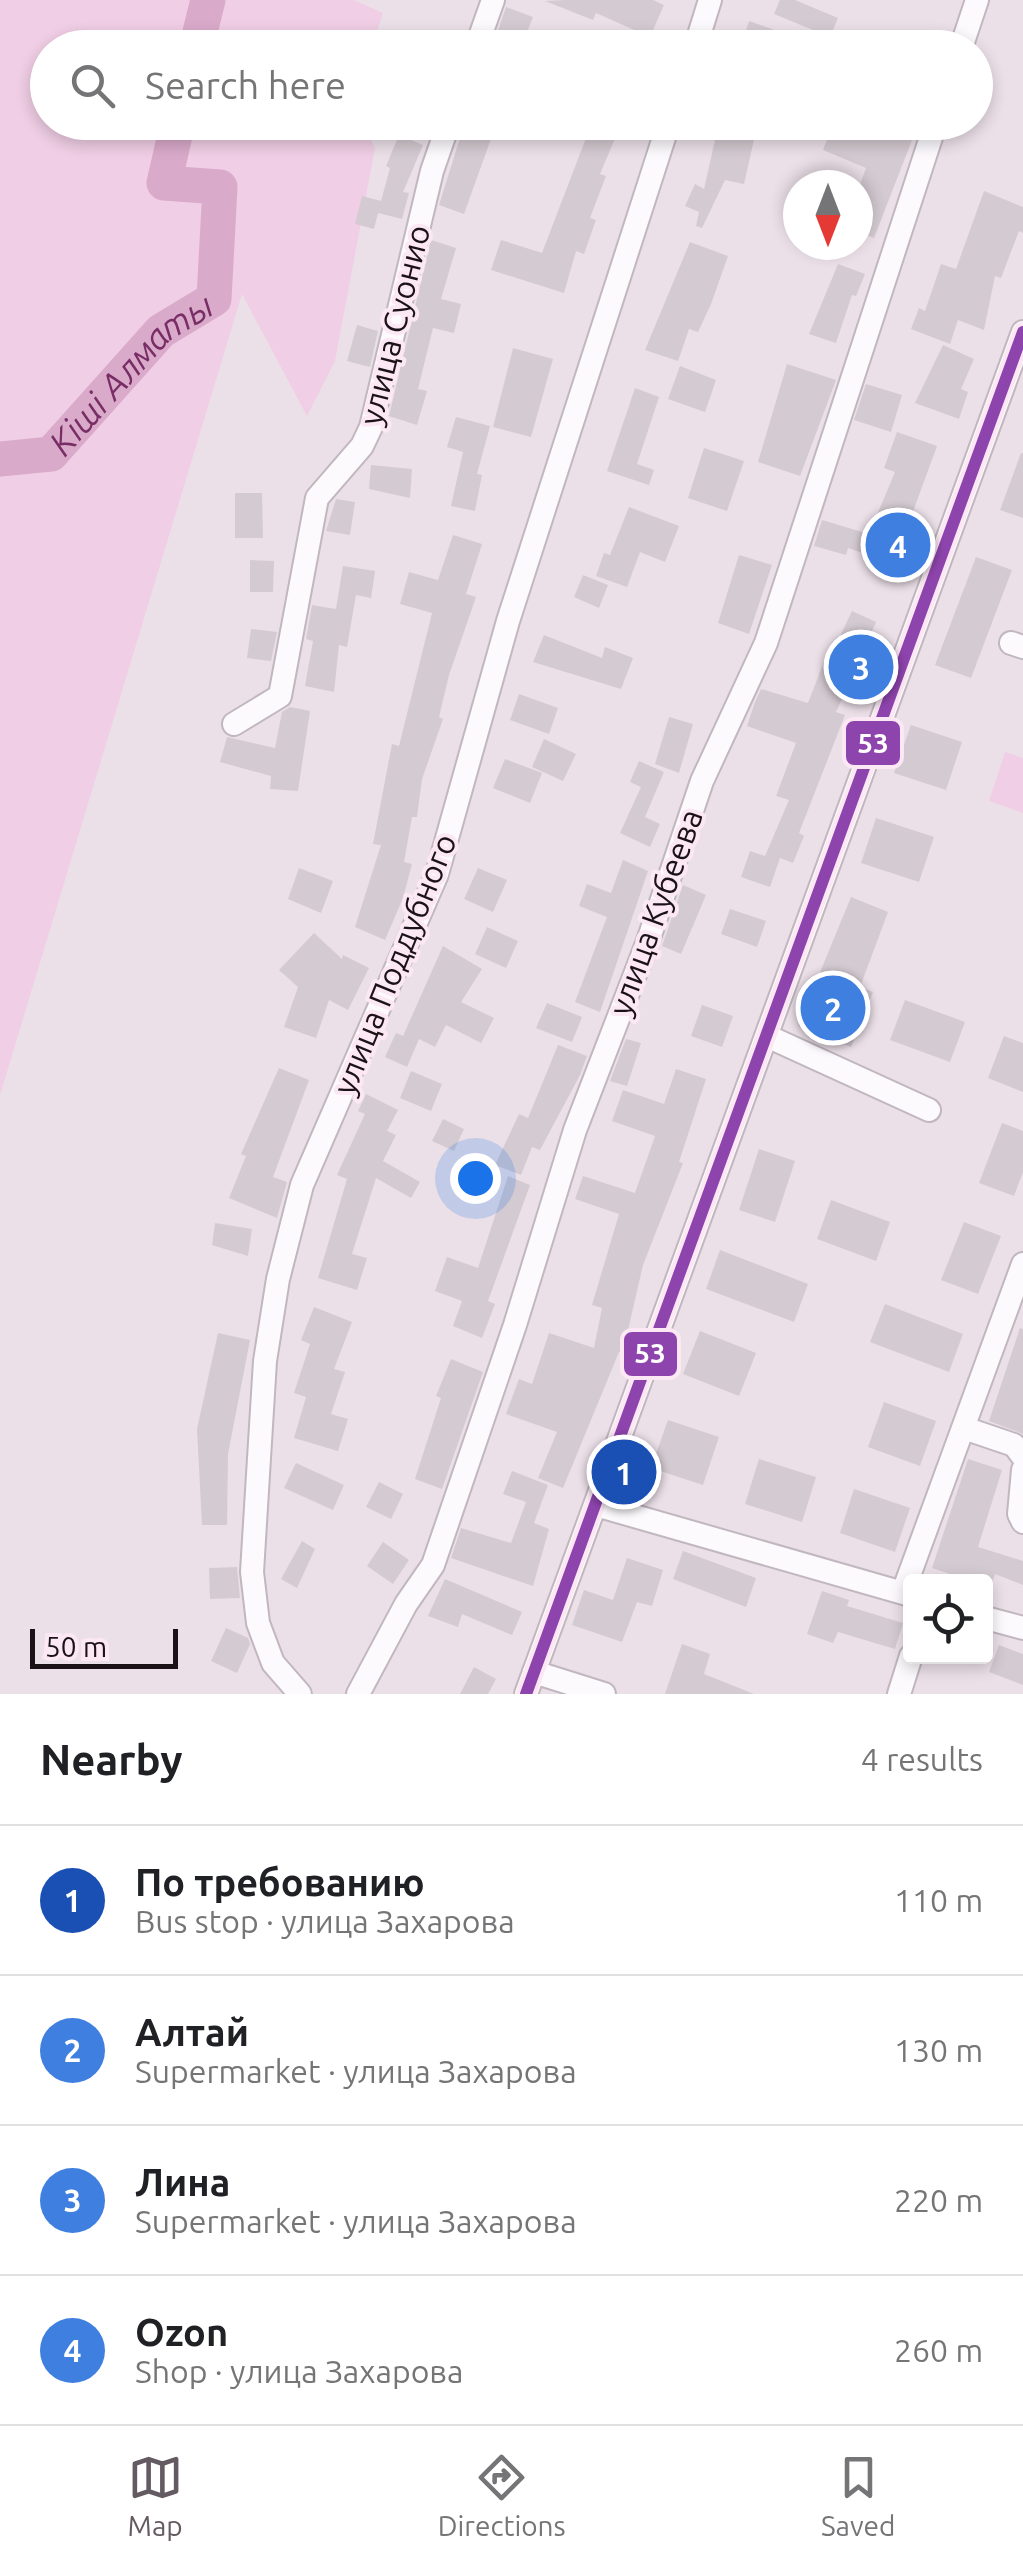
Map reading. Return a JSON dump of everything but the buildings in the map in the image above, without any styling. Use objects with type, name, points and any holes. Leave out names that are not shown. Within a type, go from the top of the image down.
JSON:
[{"type":"street","points":[[482,30],[493,0]]},
{"type":"street","points":[[700,30],[710,0]]},
{"type":"street","points":[[967,30],[977,0]]},
{"type":"street","name":"улица Суонио","points":[[234,724],[280,696],[317,498],[362,446],[371,427],[443,140]]},
{"type":"street","name":"улица Поддубного","points":[[300,1694],[273,1664],[258,1623],[252,1572],[266,1361],[278,1279],[302,1185],[437,874],[508,621],[664,140]]},
{"type":"street","name":"улица Кубеева","points":[[358,1694],[438,1551],[515,1325],[575,1130],[648,941],[702,781],[766,643],[930,140]]},
{"type":"street","points":[[604,1694],[530,1683],[1023,332]]},
{"type":"street","points":[[766,1036],[929,1110]]},
{"type":"street","points":[[914,1574],[1023,1264]]},
{"type":"street","points":[[964,1428],[1014,1445],[1023,1457]]},
{"type":"street","points":[[1023,1470],[1019,1514],[1023,1522]]},
{"type":"street","points":[[596,1505],[903,1593]]},
{"type":"street","points":[[993,1620],[1023,1628]]},
{"type":"street","points":[[900,1694],[909,1664]]},
{"type":"shaded area","points":[[0,0],[354,0],[383,13],[378,30],[30,30],[30,140],[371,140],[375,148],[335,361],[307,416],[242,294],[0,1095]]},
{"type":"shaded area","points":[[1005,752],[1023,758],[1023,813],[989,801]]},
{"type":"waterway","name":"Кіші Алматы","points":[[200,30],[208,0]]},
{"type":"waterway","name":"Кіші Алматы","points":[[0,459],[51,454],[161,331],[214,299],[220,187],[164,183],[174,140]]},
{"type":"transit line","name":"53","points":[[526,1694],[1023,332]]},
{"type":"place","name":"Ozon","points":[[898,545]]},
{"type":"place","name":"Лина","points":[[861,667]]},
{"type":"place","name":"Алтай","points":[[833,1008]]},
{"type":"place","name":"По требованию","points":[[624,1472]]}]
